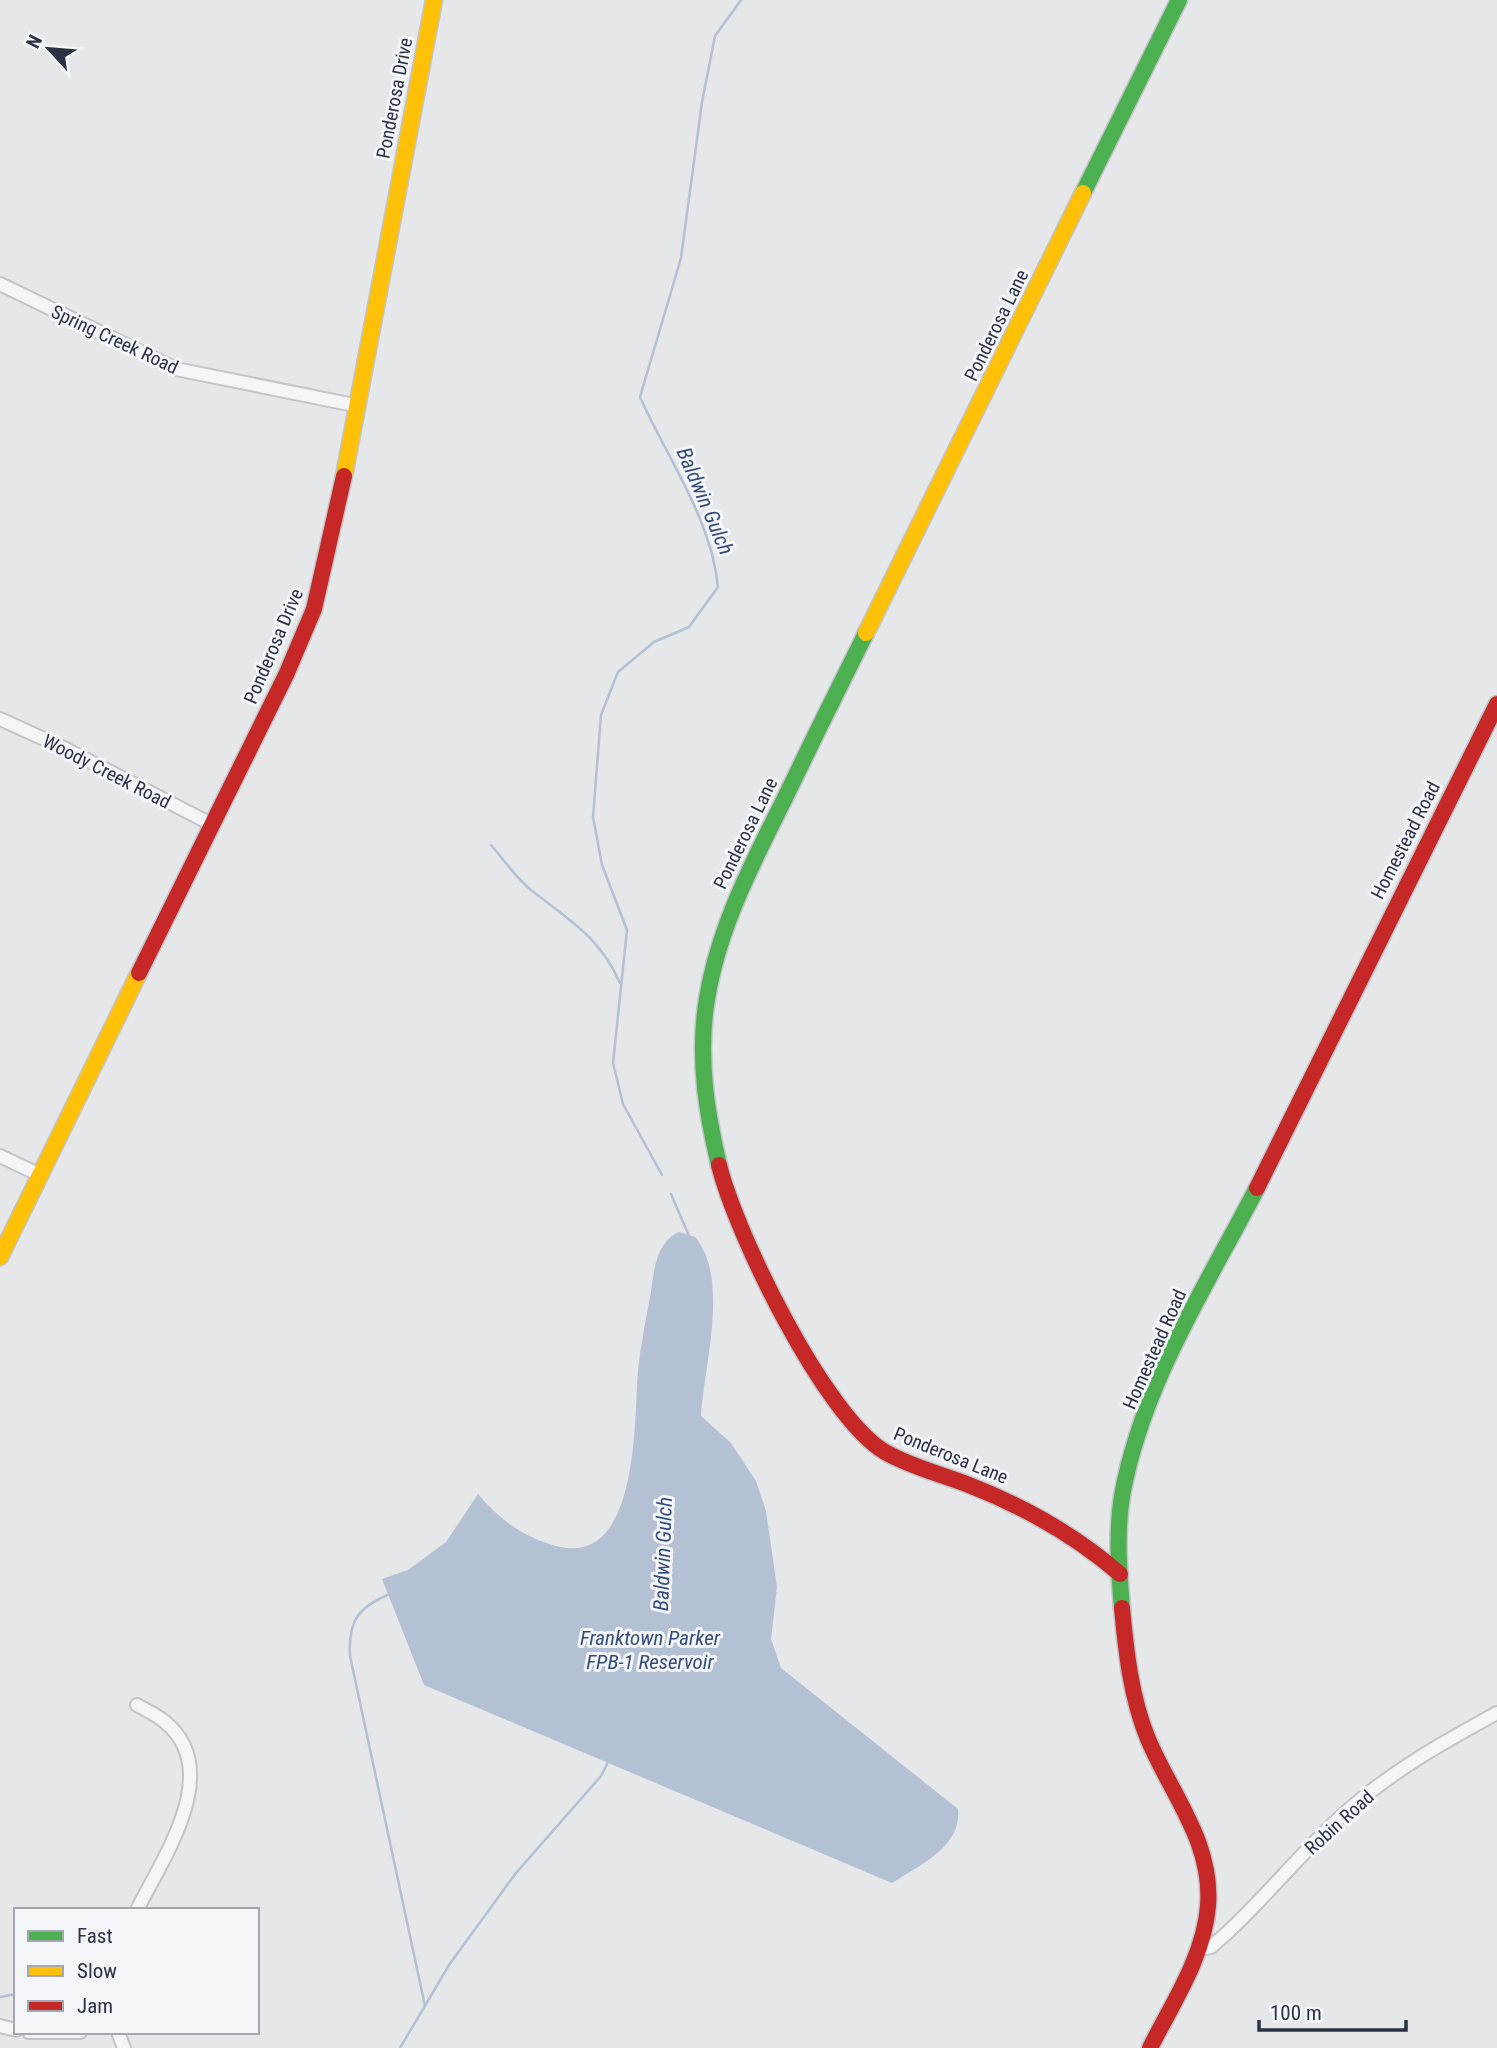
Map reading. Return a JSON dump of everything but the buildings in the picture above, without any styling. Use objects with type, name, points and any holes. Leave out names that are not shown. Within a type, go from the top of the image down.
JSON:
[{"type":"street","name":"Ponderosa Drive","points":[[0,1257],[286,675],[314,609],[359,405],[434,0]]},
{"type":"street","name":"Ponderosa Lane","points":[[1120,1574],[1070,1533],[1030,1510],[878,1448],[865,1438],[836,1404],[740,1230],[721,1180],[705,1107],[703,1030],[716,955],[738,892],[1180,0]]},
{"type":"street","name":"Spring Creek Road","points":[[0,285],[176,369],[359,405]]},
{"type":"street","name":"Homestead Road","points":[[1150,2048],[1198,1950],[1208,1905],[1208,1872],[1195,1831],[1149,1742],[1138,1707],[1120,1574],[1118,1530],[1125,1478],[1159,1382],[1497,704]]},
{"type":"street","name":"Woody Creek Road","points":[[0,719],[66,749],[213,825]]},
{"type":"street","points":[[0,1156],[40,1175]]},
{"type":"street","points":[[137,1705],[165,1722],[174,1732],[186,1752],[191,1776],[184,1813],[138,1908]]},
{"type":"street","name":"Robin Road","points":[[1198,1950],[1211,1947],[1228,1932],[1306,1850],[1362,1798],[1428,1752],[1497,1713]]},
{"type":"water","name":"Franktown Parker FPB-1 Reservoir","points":[[679,1232],[695,1237],[705,1254],[711,1275],[712,1323],[701,1416],[731,1443],[756,1481],[766,1511],[777,1587],[771,1639],[781,1668],[958,1809],[953,1834],[946,1844],[926,1862],[892,1883],[424,1685],[382,1579],[408,1570],[446,1542],[478,1494],[513,1526],[533,1538],[556,1546],[583,1547],[604,1535],[618,1513],[627,1485],[639,1360],[655,1266],[665,1243]]},
{"type":"waterway","name":"Baldwin Gulch","points":[[662,1175],[623,1104],[613,1063],[627,930],[602,865],[593,817],[601,715],[618,672],[654,642],[689,627],[718,587],[714,562],[698,513],[640,397],[681,258],[702,102],[715,36],[741,0]]},
{"type":"waterway","points":[[491,845],[526,885],[593,941],[620,983]]},
{"type":"waterway","name":"Baldwin Gulch","points":[[671,1194],[689,1236]]},
{"type":"waterway","points":[[390,1594],[370,1604],[357,1617],[351,1633],[350,1656],[425,2006]]},
{"type":"waterway","name":"Baldwin Gulch","points":[[400,2048],[449,1965],[516,1873],[601,1776],[608,1762]]},
{"type":"waterway","points":[[0,1997],[14,1994]]},
{"type":"traffic: fast","points":[[1083,193],[1179,0]]},
{"type":"traffic: fast","points":[[719,1165],[708,1108],[703,1051],[705,1013],[716,957],[746,877],[866,633]]},
{"type":"traffic: fast","points":[[1122,1608],[1119,1524],[1131,1455],[1160,1375],[1197,1299],[1257,1188]]},
{"type":"traffic: slow","points":[[344,476],[434,0]]},
{"type":"traffic: slow","points":[[866,633],[1083,193]]},
{"type":"traffic: slow","points":[[0,1257],[139,973]]},
{"type":"traffic: jam","points":[[139,973],[286,675],[314,609],[344,476]]},
{"type":"traffic: jam","points":[[1257,1188],[1497,704]]},
{"type":"traffic: jam","points":[[719,1165],[744,1234],[786,1321],[836,1402],[861,1432],[895,1457],[969,1485],[1030,1513],[1085,1547],[1120,1574]]},
{"type":"traffic: jam","points":[[1122,1608],[1130,1674],[1142,1723],[1157,1759],[1189,1819],[1204,1861],[1208,1883],[1205,1925],[1194,1962],[1150,2048]]}]
